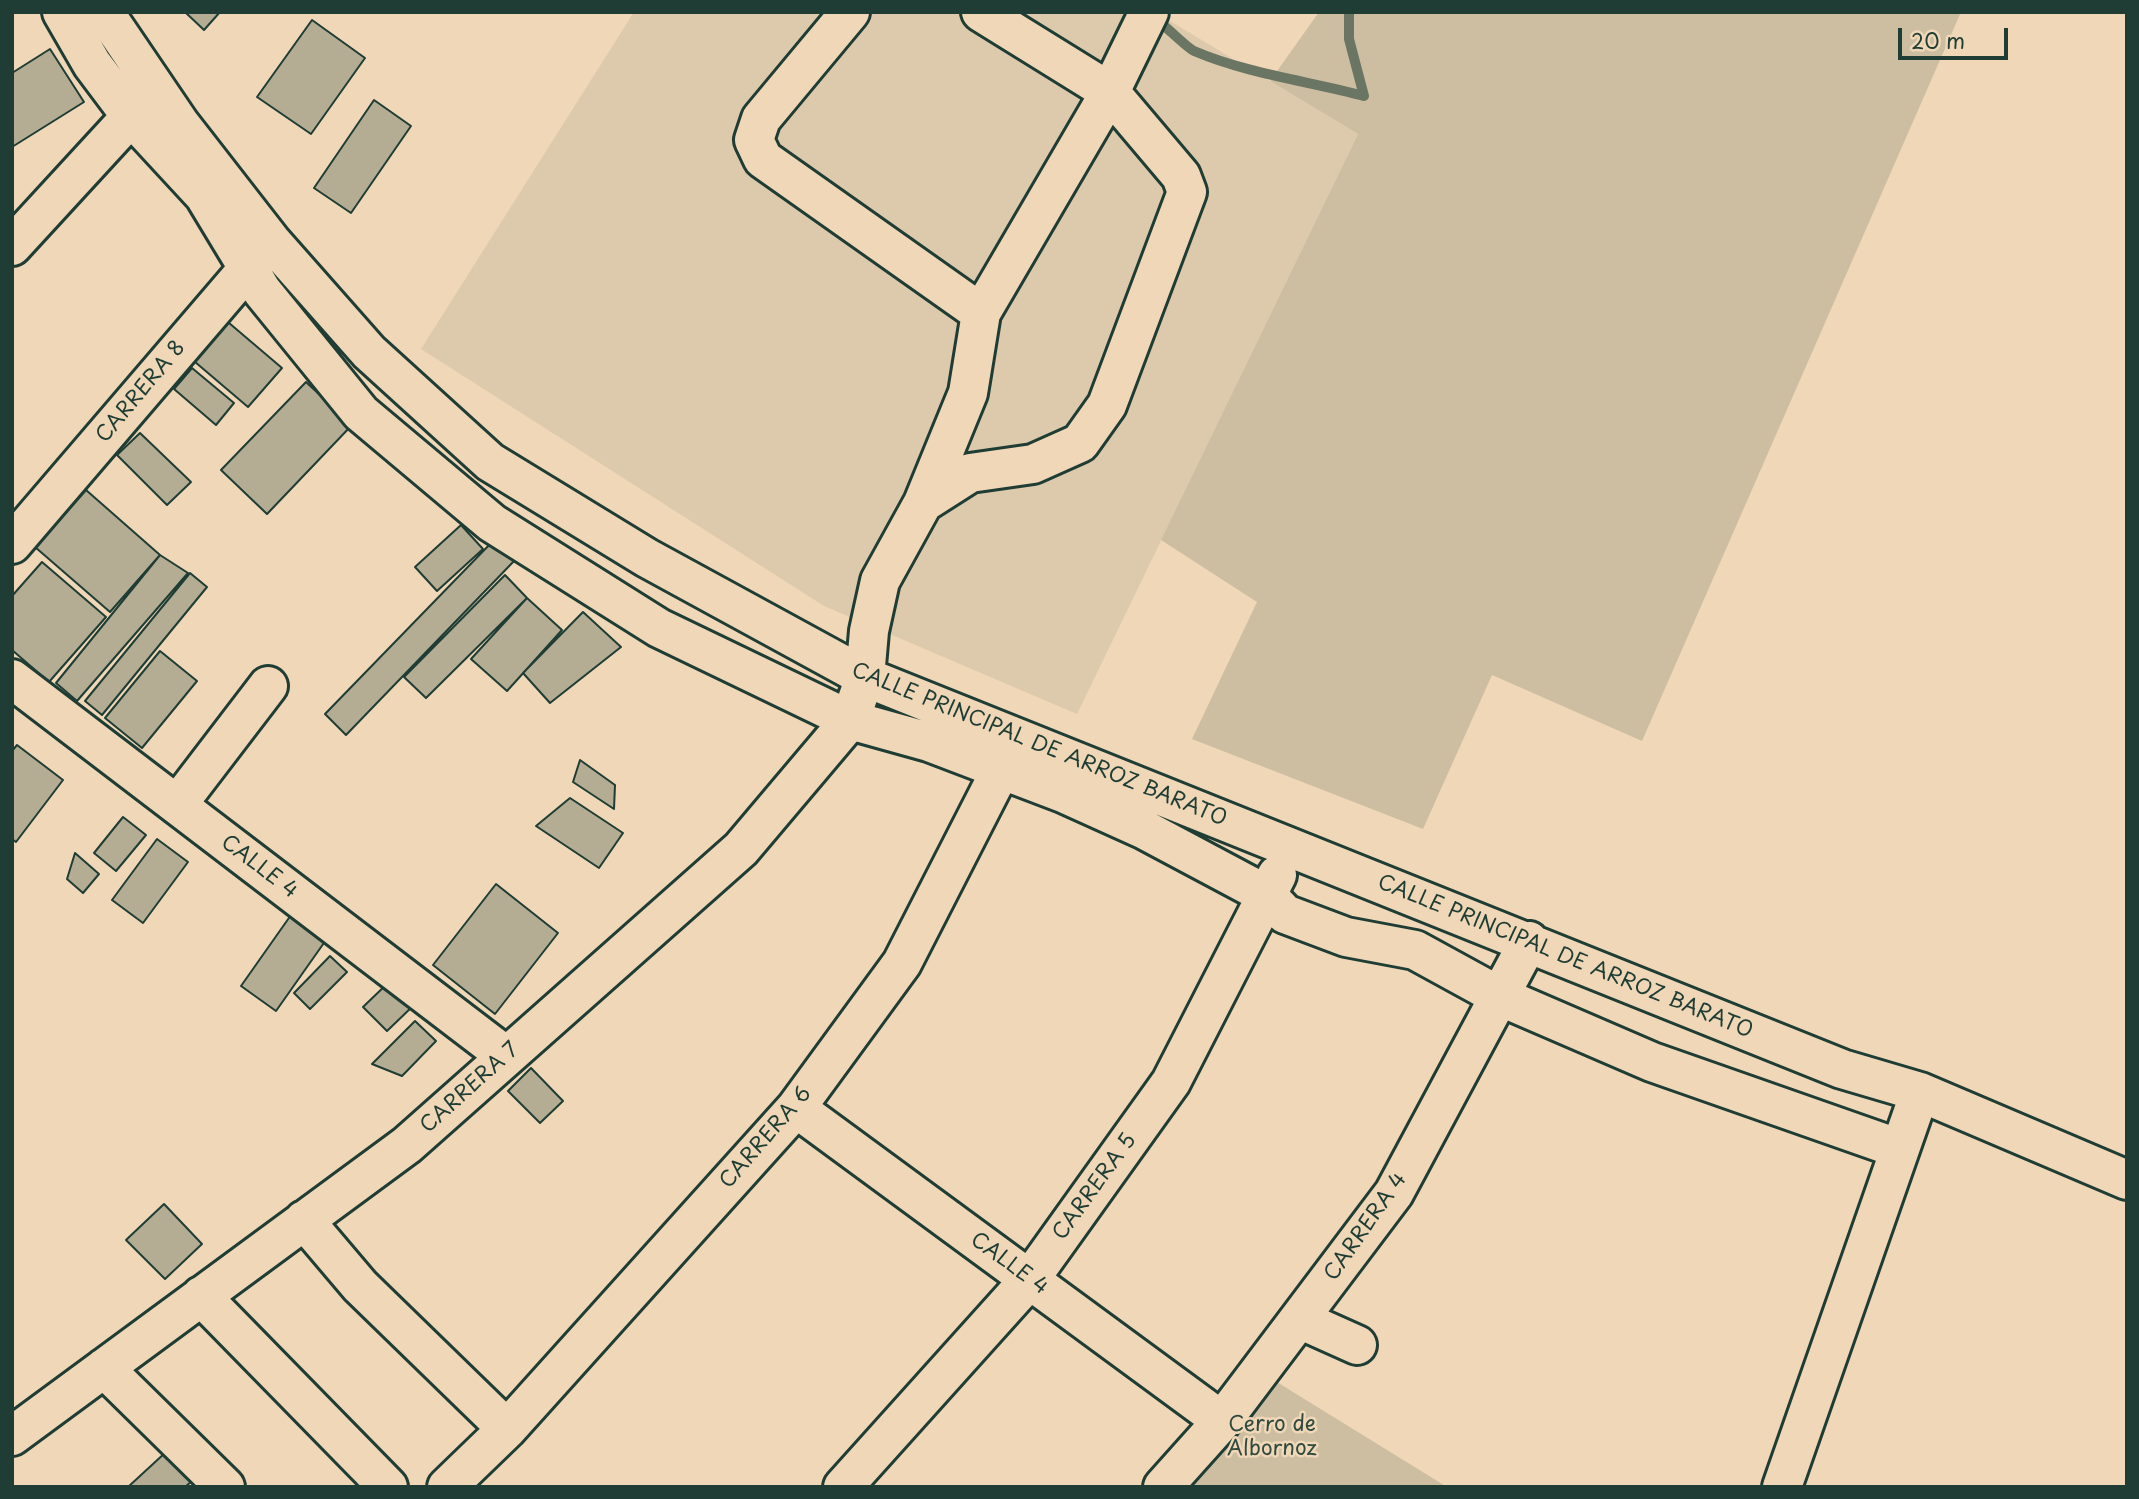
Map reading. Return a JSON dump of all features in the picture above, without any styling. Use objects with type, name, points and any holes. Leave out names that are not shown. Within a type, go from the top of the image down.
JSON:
[{"type":"street","points":[[62,12],[92,64],[143,103],[204,195],[246,269],[361,413],[492,523],[659,628],[850,720],[929,742],[1009,755],[1063,793],[1145,830],[1267,895],[1285,914],[1346,937],[1415,950],[1499,996],[1652,1062],[1900,1149]]},
{"type":"street","name":"CALLE PRINCIPAL DE ARROZ BARATO","points":[[104,12],[143,103],[369,352],[490,462],[647,558],[1009,755],[1291,848],[1529,941],[1842,1069],[1920,1092],[2127,1180]]},
{"type":"street","points":[[850,12],[761,119],[754,140],[763,159],[981,313],[1110,92],[1141,28]]},
{"type":"street","points":[[923,503],[970,474],[1033,464],[1080,443],[1107,405],[1187,192],[1181,176],[1110,92],[981,12]]},
{"type":"street","points":[[12,246],[143,103]]},
{"type":"street","name":"CARRERA 8","points":[[12,544],[271,241]]},
{"type":"street","name":"CARRERA 7","points":[[12,1436],[407,1144],[741,849],[850,720],[865,677],[869,631],[880,581],[923,503],[968,393],[981,313]]},
{"type":"street","name":"CALLE 4","points":[[12,679],[506,1056]]},
{"type":"street","points":[[177,805],[268,686]]},
{"type":"street","name":"CARRERA 6","points":[[447,1487],[507,1429],[796,1108],[902,963],[1009,755]]},
{"type":"street","name":"CARRERA 5","points":[[843,1487],[1030,1279],[1171,1082],[1291,848]]},
{"type":"street","name":"CARRERA 4","points":[[1163,1487],[1222,1421],[1394,1193],[1529,941]]},
{"type":"street","points":[[1782,1487],[1920,1092]]},
{"type":"street","name":"CALLE 4","points":[[796,1108],[1222,1421]]},
{"type":"street","points":[[304,1220],[360,1286],[507,1429]]},
{"type":"street","points":[[201,1296],[388,1487]]},
{"type":"street","points":[[1299,1319],[1357,1345]]},
{"type":"street","points":[[104,1368],[225,1487]]},
{"type":"shaded area","points":[[634,12],[1155,12],[1358,134],[1077,714],[824,606],[421,349]]},
{"type":"green space","points":[[1319,12],[1961,12],[1642,741],[1492,675],[1423,829],[1192,739],[1257,602],[1161,540],[1358,134],[1270,81]]},
{"type":"green space","name":"Cerro de Albornoz","points":[[1259,1371],[1447,1487],[1172,1487]]},
{"type":"building","points":[[185,12],[220,12],[204,30]]},
{"type":"building","points":[[312,20],[365,58],[311,134],[257,97]]},
{"type":"building","points":[[50,49],[84,102],[12,147],[12,73]]},
{"type":"building","points":[[374,100],[411,126],[351,213],[314,188]]},
{"type":"building","points":[[222,317],[282,368],[248,407],[188,356]]},
{"type":"building","points":[[192,368],[234,403],[216,425],[174,389]]},
{"type":"building","points":[[306,382],[352,425],[267,514],[221,470]]},
{"type":"building","points":[[140,433],[191,482],[167,505],[117,455]]},
{"type":"building","points":[[86,490],[160,555],[110,612],[35,547]]},
{"type":"building","points":[[461,525],[483,549],[437,591],[415,567]]},
{"type":"building","points":[[494,540],[515,560],[346,735],[325,714]]},
{"type":"building","points":[[160,555],[188,573],[77,701],[56,683]]},
{"type":"building","points":[[42,562],[106,617],[49,682],[12,650],[12,596]]},
{"type":"building","points":[[190,573],[207,587],[102,715],[85,701]]},
{"type":"building","points":[[505,575],[527,598],[426,698],[404,677]]},
{"type":"building","points":[[527,598],[562,630],[507,691],[471,659]]},
{"type":"building","points":[[583,612],[621,647],[550,703],[523,673]]},
{"type":"building","points":[[160,651],[197,681],[142,748],[105,718]]},
{"type":"building","points":[[17,745],[63,780],[16,842],[12,839],[12,751]]},
{"type":"building","points":[[580,760],[615,785],[614,809],[573,782]]},
{"type":"building","points":[[570,798],[623,833],[599,868],[536,826]]},
{"type":"building","points":[[123,817],[146,835],[116,871],[94,853]]},
{"type":"building","points":[[157,839],[188,862],[143,923],[112,900]]},
{"type":"building","points":[[75,853],[99,874],[83,893],[67,879]]},
{"type":"building","points":[[496,884],[558,933],[495,1014],[433,965]]},
{"type":"building","points":[[291,915],[326,940],[276,1011],[241,986]]},
{"type":"building","points":[[330,956],[347,972],[310,1009],[294,993]]},
{"type":"building","points":[[390,981],[414,1005],[387,1031],[363,1007]]},
{"type":"building","points":[[415,1021],[436,1041],[402,1076],[372,1064]]},
{"type":"building","points":[[531,1068],[563,1101],[540,1123],[508,1091]]},
{"type":"building","points":[[164,1204],[202,1244],[165,1279],[126,1240]]},
{"type":"building","points":[[166,1452],[192,1481],[185,1487],[128,1487]]},
{"type":"waterway","points":[[1153,17],[1191,49],[1215,59],[1364,96],[1349,39],[1349,12]]}]
